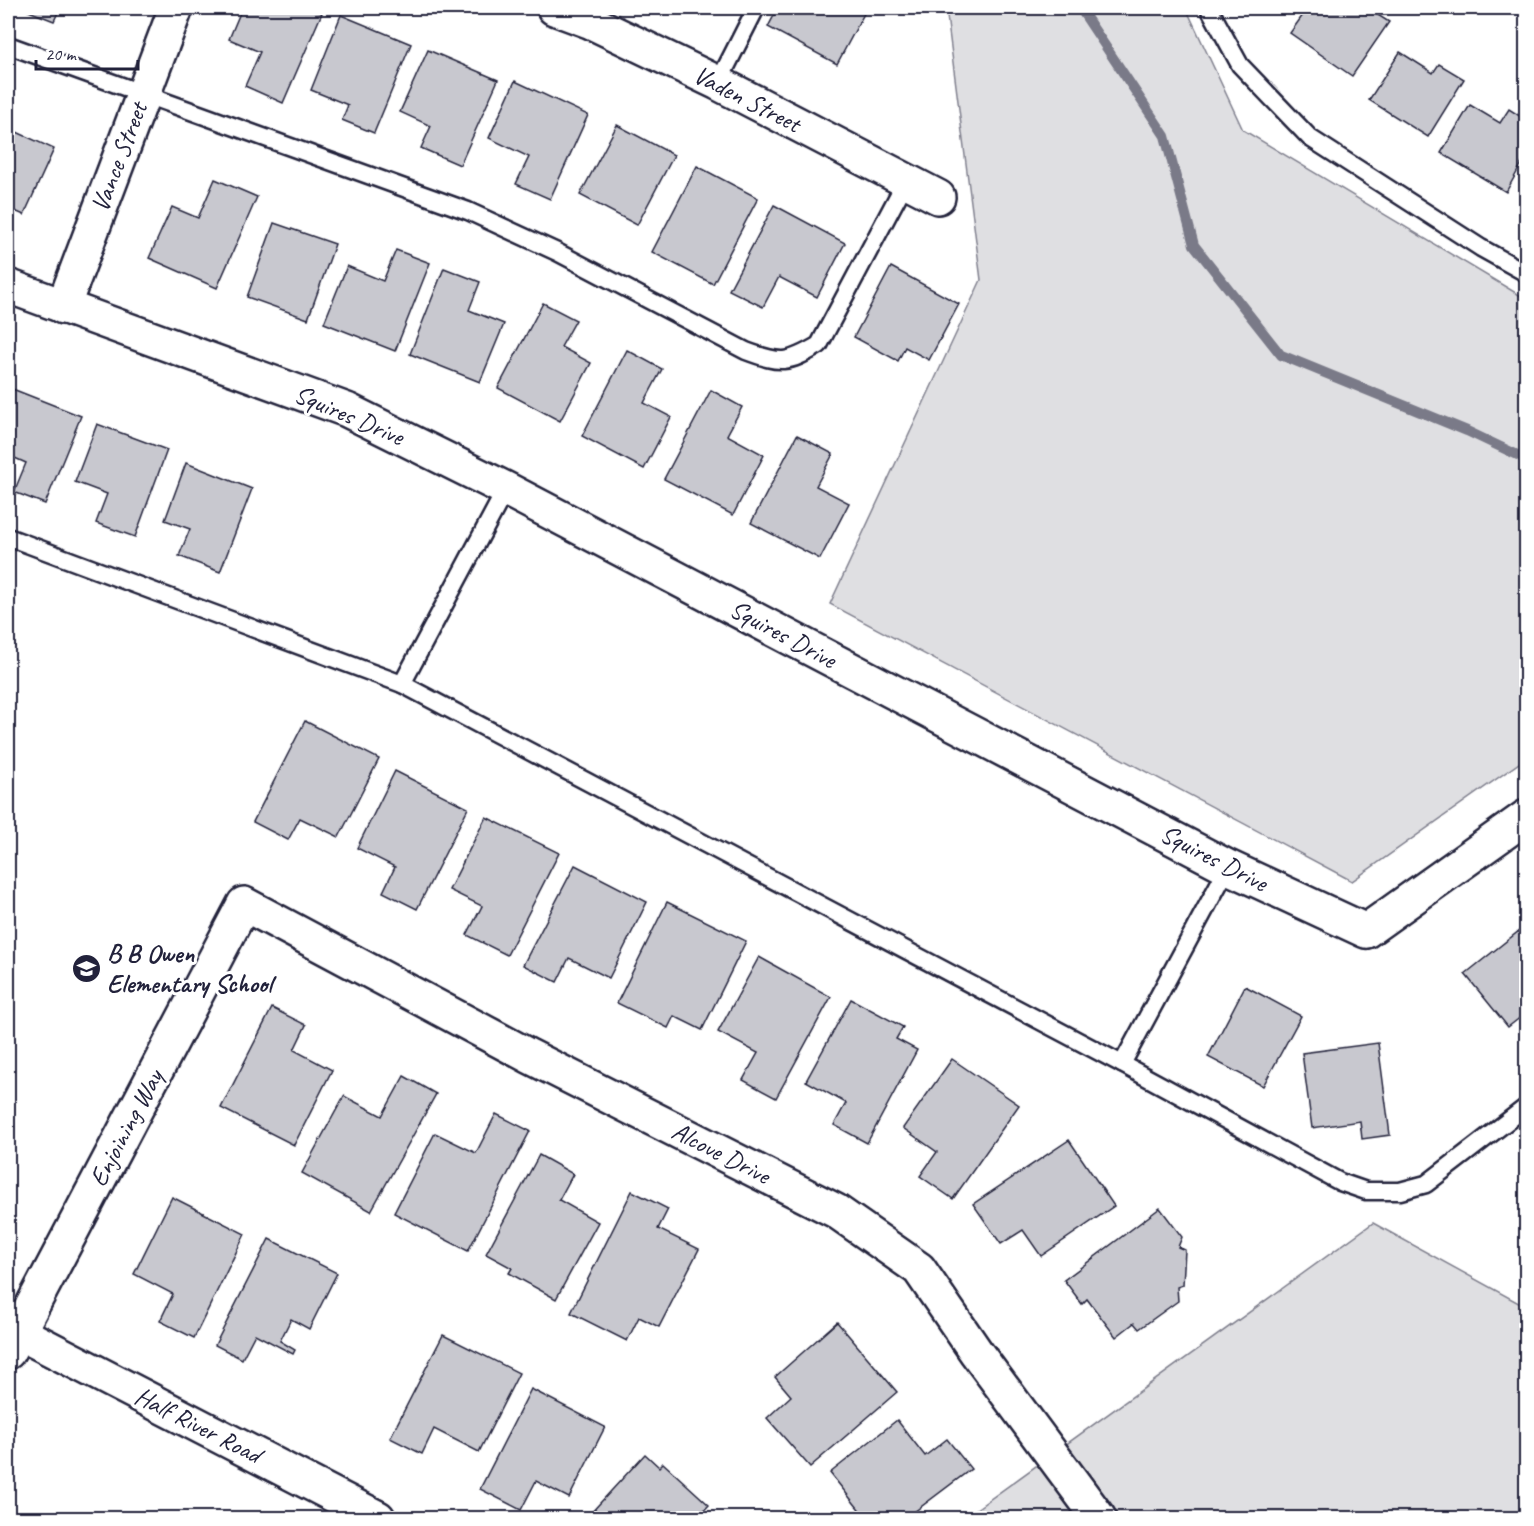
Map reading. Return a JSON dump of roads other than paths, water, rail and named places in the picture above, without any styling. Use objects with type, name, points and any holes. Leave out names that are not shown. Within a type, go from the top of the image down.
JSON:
[{"type":"street","name":"Vance Street","points":[[63,307],[176,8]]},
{"type":"street","name":"Vaden Street","points":[[554,8],[589,21],[718,83],[938,197]]},
{"type":"street","name":"Squires Drive","points":[[8,286],[347,410],[506,489],[1228,867],[1366,931],[1527,817]]},
{"type":"street","name":"Enjoining Way","points":[[13,1342],[244,904]]},
{"type":"street","name":"Alcove Drive","points":[[244,904],[529,1056],[836,1211],[919,1269],[976,1352],[1099,1518]]},
{"type":"street","name":"Half River Road","points":[[13,1342],[378,1518]]},
{"type":"lane","points":[[718,83],[756,8]]},
{"type":"lane","points":[[1209,8],[1240,65],[1310,138],[1481,248],[1527,273]]},
{"type":"lane","points":[[8,45],[468,211],[558,252],[746,351],[773,361],[795,359],[819,345],[906,181]]},
{"type":"lane","points":[[402,684],[506,489]]},
{"type":"lane","points":[[8,537],[402,684],[1122,1064],[1340,1182],[1366,1191],[1400,1191],[1426,1184],[1527,1107]]},
{"type":"lane","points":[[1122,1064],[1228,867]]},
{"type":"waterway","points":[[1080,8],[1165,136],[1194,245],[1281,355],[1467,431],[1526,459]]},
{"type":"place","name":"B B Owen Elementary School","points":[[86,968]]}]
